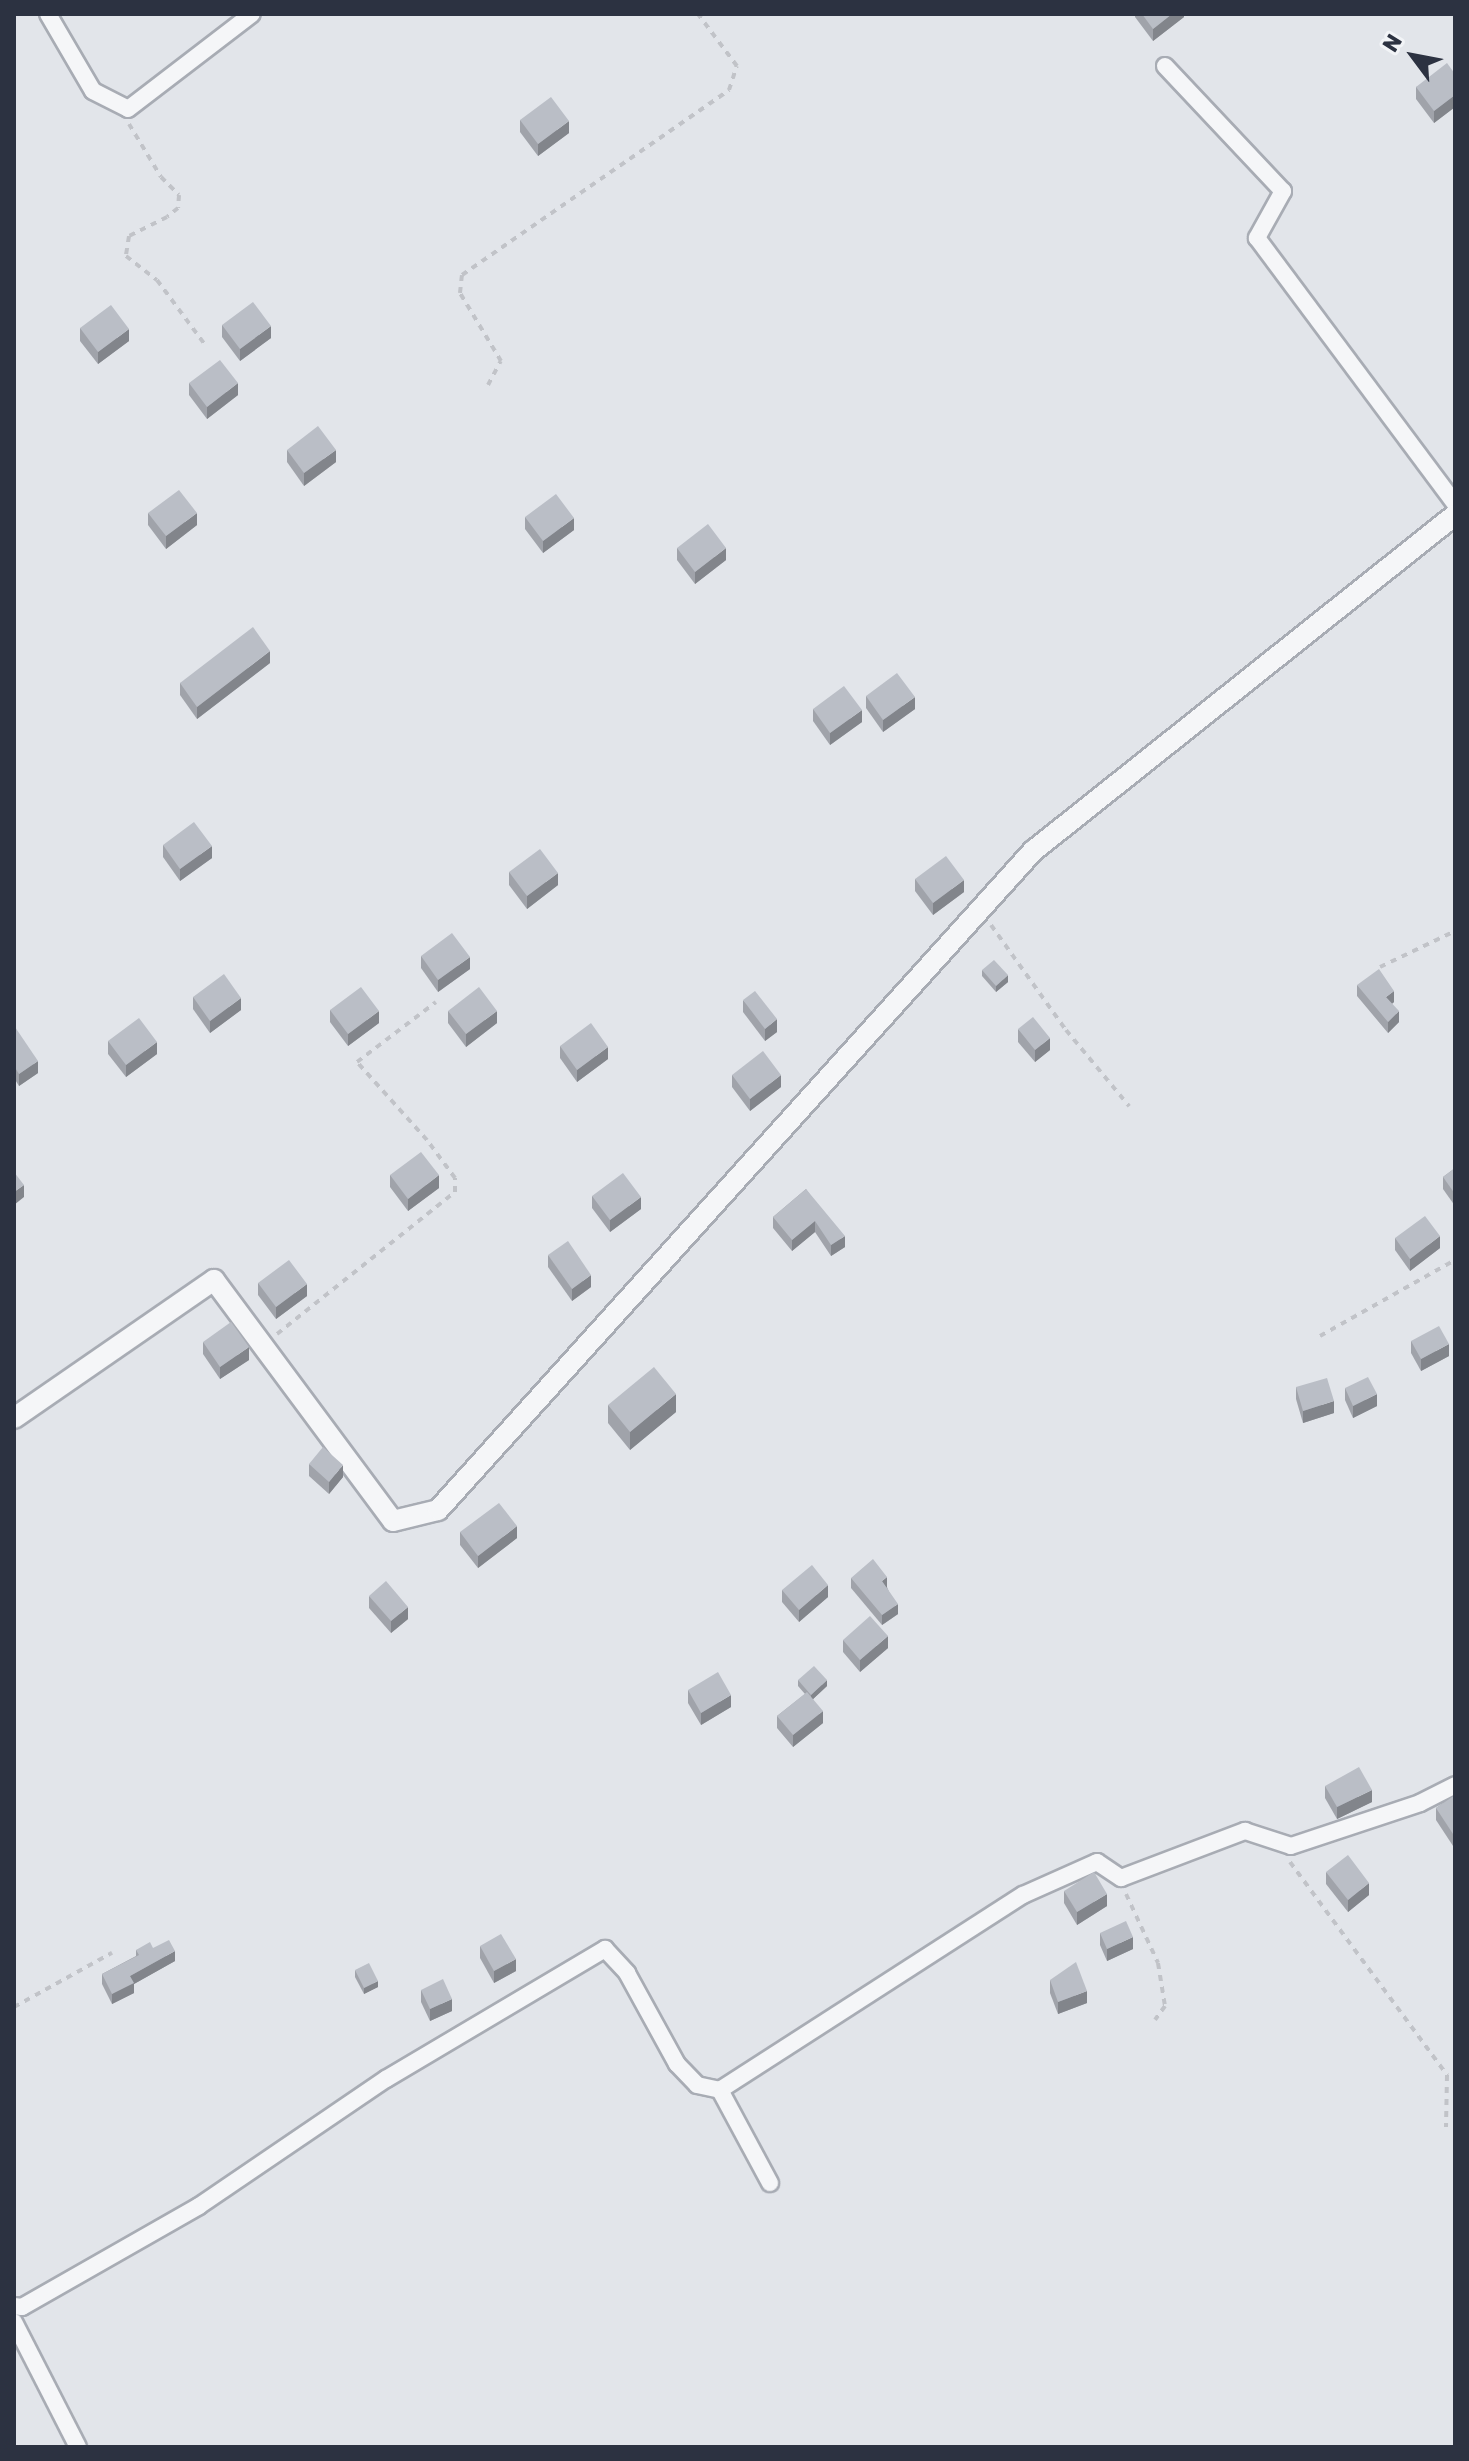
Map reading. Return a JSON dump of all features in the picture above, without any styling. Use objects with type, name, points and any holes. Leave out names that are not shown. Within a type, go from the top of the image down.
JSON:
[{"type":"street","points":[[48,14],[93,91],[128,109],[252,14]]},
{"type":"street","points":[[1165,66],[1283,191],[1257,238],[1455,504]]},
{"type":"street","points":[[14,1418],[214,1280],[393,1521],[438,1510],[1033,851],[1455,515]]},
{"type":"street","points":[[14,2306],[22,2307],[199,2206],[386,2079],[605,1949],[627,1973],[677,2064],[697,2085],[720,2090],[1023,1895],[1097,1862],[1120,1877],[1245,1831],[1291,1846],[1329,1836],[1455,1785]]},
{"type":"street","points":[[720,2090],[770,2183]]},
{"type":"street","points":[[14,2322],[78,2447]]},
{"type":"path","points":[[488,385],[501,361],[460,293],[462,275],[729,90],[737,66],[698,14]]},
{"type":"path","points":[[123,106],[131,130],[161,177],[179,195],[178,208],[129,236],[126,256],[157,280],[206,346]]},
{"type":"path","points":[[978,912],[1003,937],[1066,1030],[1129,1106]]},
{"type":"path","points":[[1380,967],[1455,931]]},
{"type":"path","points":[[262,1345],[455,1192],[455,1178],[427,1140],[357,1062],[436,1002]]},
{"type":"path","points":[[1320,1336],[1455,1260]]},
{"type":"path","points":[[1280,1843],[1297,1876],[1447,2075],[1446,2127]]},
{"type":"path","points":[[1120,1877],[1158,1963],[1165,2006],[1155,2020]]},
{"type":"path","points":[[14,2007],[112,1953]]},
{"type":"building","points":[[1142,14],[1172,14],[1153,29]]},
{"type":"building","points":[[1447,63],[1455,74],[1455,95],[1434,111],[1416,87]]},
{"type":"building","points":[[551,97],[569,121],[538,144],[520,120]]},
{"type":"building","points":[[253,302],[271,326],[240,349],[222,325]]},
{"type":"building","points":[[111,305],[129,329],[98,352],[80,328]]},
{"type":"building","points":[[220,360],[238,383],[207,407],[189,383]]},
{"type":"building","points":[[318,426],[336,450],[304,473],[287,450]]},
{"type":"building","points":[[179,490],[197,513],[166,536],[148,513]]},
{"type":"building","points":[[556,494],[574,518],[543,541],[525,517]]},
{"type":"building","points":[[708,524],[726,548],[695,572],[677,548]]},
{"type":"building","points":[[253,627],[270,651],[197,707],[180,683]]},
{"type":"building","points":[[897,673],[915,697],[883,720],[866,696]]},
{"type":"building","points":[[844,686],[862,710],[830,733],[813,709]]},
{"type":"building","points":[[194,822],[212,846],[180,869],[163,845]]},
{"type":"building","points":[[540,849],[558,873],[527,896],[509,872]]},
{"type":"building","points":[[946,856],[964,880],[933,903],[915,879]]},
{"type":"building","points":[[452,933],[470,957],[438,980],[421,956]]},
{"type":"building","points":[[994,960],[1008,975],[996,986],[982,970]]},
{"type":"building","points":[[1379,969],[1394,991],[1386,997],[1399,1011],[1388,1022],[1357,985]]},
{"type":"building","points":[[224,974],[241,998],[210,1021],[193,997]]},
{"type":"building","points":[[361,987],[379,1011],[348,1034],[330,1010]]},
{"type":"building","points":[[479,987],[497,1011],[466,1034],[448,1011]]},
{"type":"building","points":[[755,991],[777,1019],[765,1029],[743,1000]]},
{"type":"building","points":[[1033,1017],[1050,1038],[1035,1050],[1018,1029]]},
{"type":"building","points":[[139,1018],[157,1042],[126,1065],[108,1041]]},
{"type":"building","points":[[591,1023],[608,1047],[577,1070],[560,1046]]},
{"type":"building","points":[[15,1027],[38,1061],[19,1074],[14,1066]]},
{"type":"building","points":[[763,1051],[781,1075],[750,1099],[732,1075]]},
{"type":"building","points":[[421,1152],[439,1175],[408,1199],[390,1175]]},
{"type":"building","points":[[1455,1168],[1455,1194],[1443,1177]]},
{"type":"building","points":[[14,1172],[24,1185],[14,1192]]},
{"type":"building","points":[[623,1173],[641,1197],[610,1220],[592,1196]]},
{"type":"building","points":[[806,1189],[845,1236],[831,1245],[815,1221],[792,1240],[773,1217]]},
{"type":"building","points":[[1425,1216],[1440,1236],[1410,1259],[1395,1238]]},
{"type":"building","points":[[568,1241],[591,1275],[572,1289],[548,1255]]},
{"type":"building","points":[[289,1260],[307,1284],[276,1307],[258,1283]]},
{"type":"building","points":[[231,1322],[249,1347],[220,1367],[203,1342]]},
{"type":"building","points":[[1439,1326],[1449,1344],[1421,1359],[1411,1341]]},
{"type":"building","points":[[654,1367],[676,1394],[630,1432],[608,1405]]},
{"type":"building","points":[[1368,1377],[1377,1394],[1353,1406],[1345,1388]]},
{"type":"building","points":[[1327,1378],[1334,1401],[1303,1411],[1296,1387]]},
{"type":"building","points":[[323,1447],[343,1465],[329,1482],[309,1464]]},
{"type":"building","points":[[499,1503],[517,1526],[478,1556],[460,1532]]},
{"type":"building","points":[[873,1559],[887,1577],[882,1581],[898,1604],[882,1615],[851,1578]]},
{"type":"building","points":[[812,1565],[828,1585],[799,1610],[782,1590]]},
{"type":"building","points":[[386,1581],[408,1607],[391,1621],[369,1596]]},
{"type":"building","points":[[870,1616],[888,1636],[860,1660],[843,1640]]},
{"type":"building","points":[[814,1666],[827,1680],[811,1695],[798,1680]]},
{"type":"building","points":[[718,1672],[731,1695],[701,1713],[688,1690]]},
{"type":"building","points":[[807,1692],[823,1711],[793,1735],[777,1716]]},
{"type":"building","points":[[1359,1767],[1372,1790],[1337,1807],[1325,1786]]},
{"type":"building","points":[[1455,1795],[1455,1837],[1436,1808]]},
{"type":"building","points":[[1348,1855],[1369,1883],[1348,1900],[1326,1872]]},
{"type":"building","points":[[1094,1872],[1107,1894],[1077,1912],[1064,1891]]},
{"type":"building","points":[[1126,1921],[1133,1937],[1107,1949],[1100,1933]]},
{"type":"building","points":[[501,1934],[516,1959],[494,1971],[480,1946]]},
{"type":"building","points":[[169,1940],[175,1951],[130,1976],[134,1983],[112,1994],[102,1974],[139,1955],[136,1950],[150,1942],[153,1948]]},
{"type":"building","points":[[1076,1962],[1087,1991],[1058,2002],[1050,1980]]},
{"type":"building","points":[[369,1963],[378,1981],[364,1988],[355,1970]]},
{"type":"building","points":[[443,1979],[452,1999],[430,2009],[421,1990]]}]
